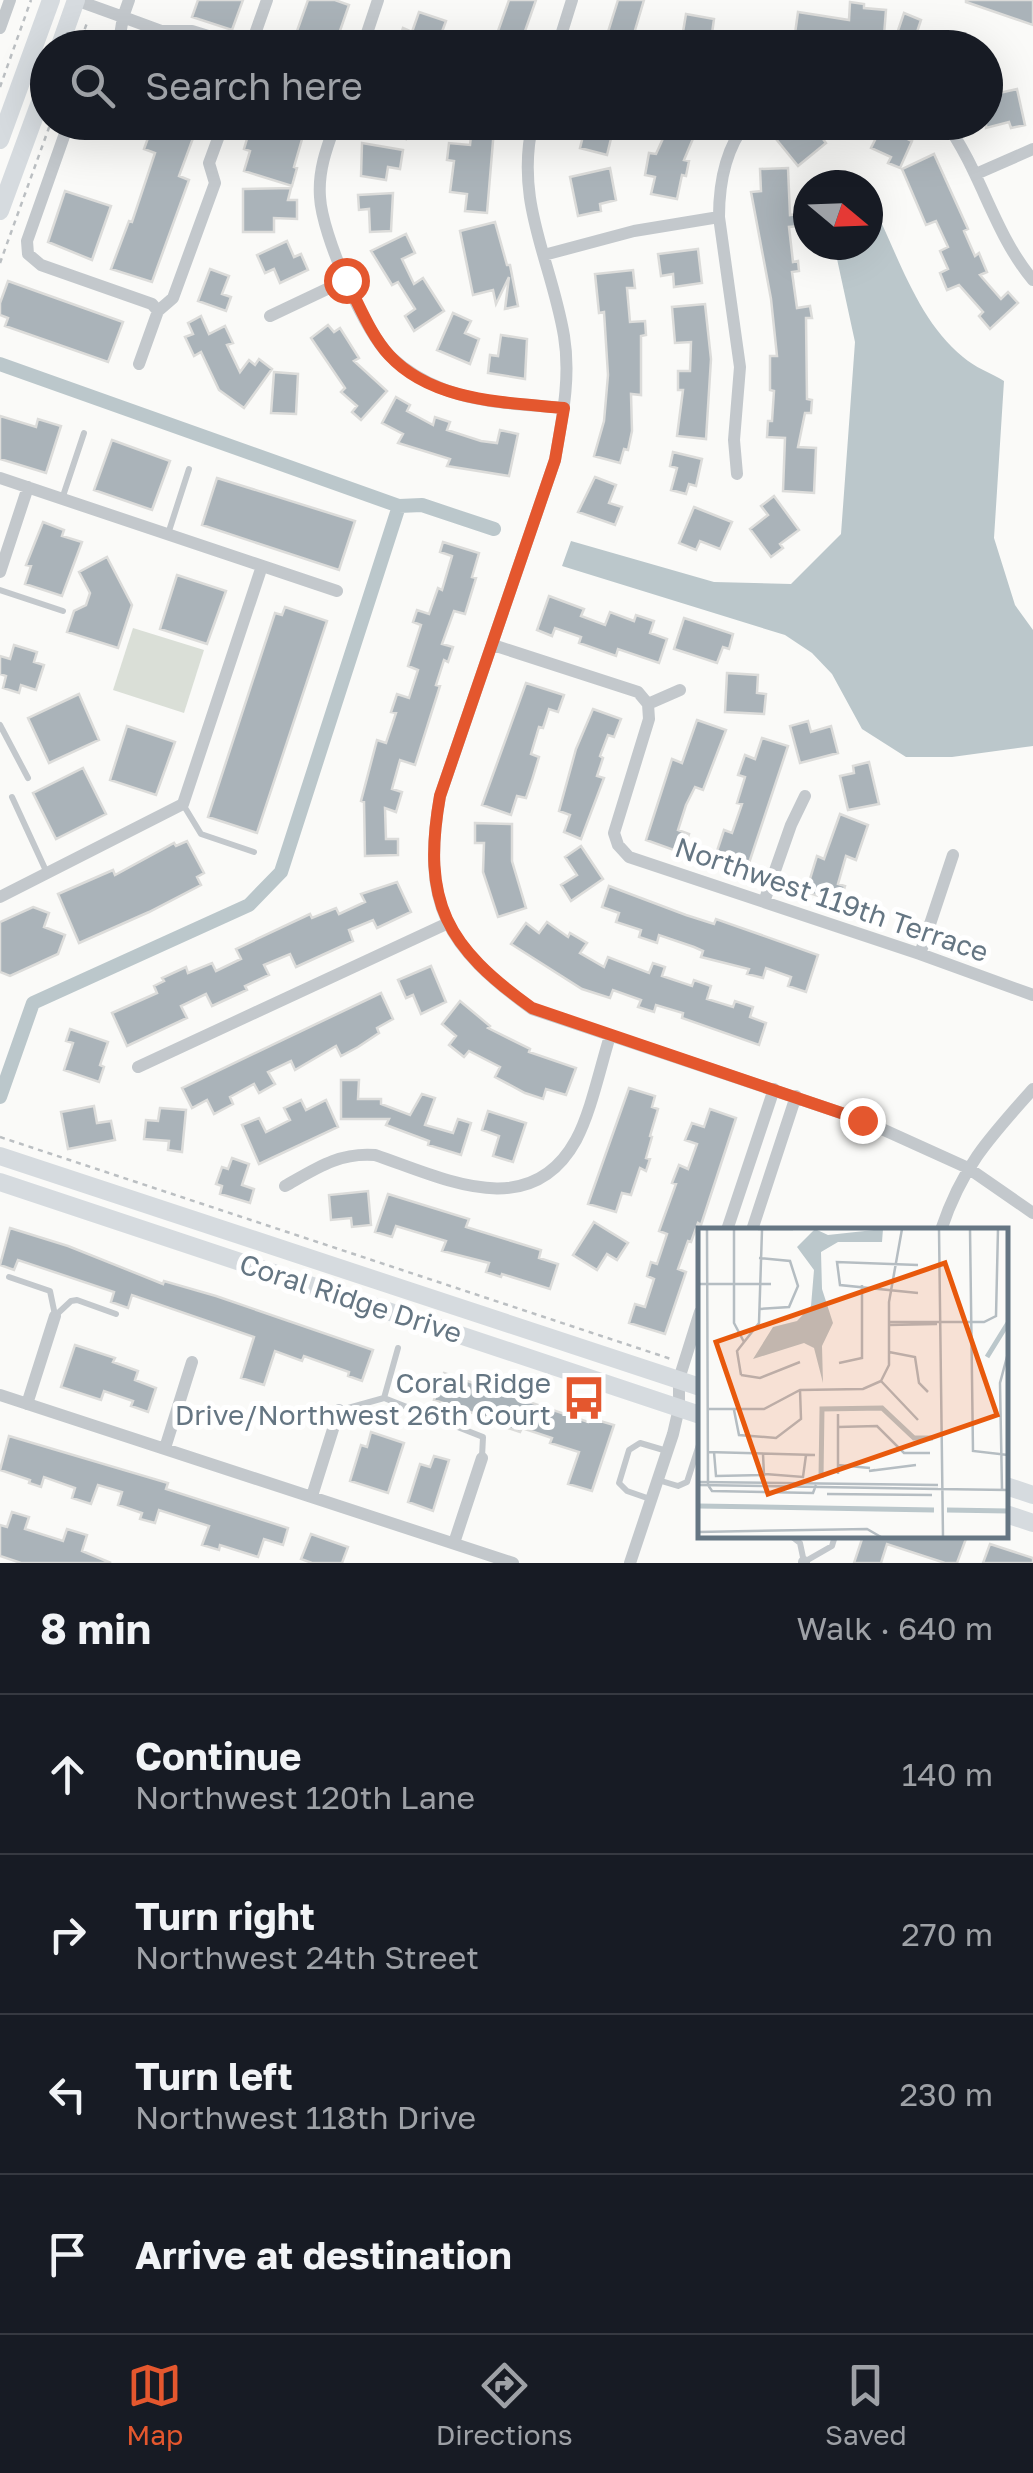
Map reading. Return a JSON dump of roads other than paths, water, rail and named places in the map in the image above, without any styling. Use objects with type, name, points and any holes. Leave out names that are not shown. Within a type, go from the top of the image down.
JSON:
[{"type":"main road","points":[[40,30],[51,0]]},
{"type":"main road","points":[[68,30],[82,2]]},
{"type":"main road","points":[[0,140],[30,58]]},
{"type":"main road","points":[[0,211],[30,129]]},
{"type":"main road","name":"Coral Ridge Drive","points":[[0,1156],[681,1372],[698,1385]]},
{"type":"main road","name":"Coral Ridge Drive","points":[[0,1182],[698,1414]]},
{"type":"main road","points":[[204,1250],[213,1226]]},
{"type":"main road","points":[[1008,1487],[1033,1496]]},
{"type":"main road","points":[[1008,1515],[1033,1523]]},
{"type":"street","points":[[0,28],[10,0]]},
{"type":"street","points":[[121,30],[129,0]]},
{"type":"street","points":[[255,30],[267,0]]},
{"type":"street","points":[[368,30],[378,0]]},
{"type":"street","points":[[563,30],[572,0]]},
{"type":"street","points":[[82,2],[157,30]]},
{"type":"street","points":[[63,140],[27,241],[28,254],[42,265],[152,304],[158,311]]},
{"type":"street","points":[[139,364],[158,311],[174,298],[215,183],[209,163],[217,140]]},
{"type":"street","points":[[330,140],[320,167],[324,222],[346,280],[389,355],[442,389],[476,398],[564,408]]},
{"type":"street","points":[[529,140],[526,153],[528,194],[564,340],[564,408],[555,460],[440,796],[432,841],[446,924],[466,953],[496,982],[532,1008],[796,1096],[914,1141],[968,1168],[1033,1213]]},
{"type":"street","points":[[735,140],[724,167],[719,217],[740,367],[734,440],[737,474]]},
{"type":"street","points":[[956,140],[1005,238],[1033,280]]},
{"type":"street","points":[[976,174],[1033,149]]},
{"type":"street","points":[[544,255],[634,231],[719,217]]},
{"type":"street","points":[[270,316],[346,280]]},
{"type":"street","points":[[0,478],[336,591]]},
{"type":"street","points":[[0,572],[28,487]]},
{"type":"street","points":[[0,897],[183,804],[262,566]]},
{"type":"street","points":[[493,645],[638,692],[648,704],[680,690]]},
{"type":"street","name":"Northwest 119th Terrace","points":[[648,704],[649,719],[614,833],[628,857],[1033,995]]},
{"type":"street","points":[[764,902],[790,825],[805,796]]},
{"type":"street","points":[[920,954],[953,855]]},
{"type":"street","points":[[138,1068],[446,924]]},
{"type":"street","points":[[285,1186],[324,1163],[356,1153],[375,1155],[488,1190],[527,1184],[546,1174],[577,1138],[610,1036]]},
{"type":"street","points":[[728,1228],[774,1089]]},
{"type":"street","points":[[942,1228],[954,1193],[982,1145],[1033,1090]]},
{"type":"street","points":[[753,1228],[796,1096]]},
{"type":"street","points":[[27,1404],[56,1316]]},
{"type":"street","points":[[630,1563],[679,1408],[681,1372],[698,1318]]},
{"type":"street","points":[[165,1448],[192,1362]]},
{"type":"street","points":[[679,1408],[698,1388]]},
{"type":"street","points":[[0,1394],[513,1563]]},
{"type":"street","points":[[312,1496],[339,1410]]},
{"type":"street","points":[[454,1543],[482,1458]]},
{"type":"lane","points":[[62,499],[84,433]]},
{"type":"lane","points":[[168,534],[189,468]]},
{"type":"lane","points":[[0,590],[63,610]]},
{"type":"lane","points":[[0,725],[28,778]]},
{"type":"lane","points":[[12,797],[47,873]]},
{"type":"lane","points":[[183,804],[202,834],[254,852]]},
{"type":"lane","points":[[9,1277],[50,1291],[56,1316]]},
{"type":"lane","points":[[56,1316],[77,1300],[116,1314]]},
{"type":"lane","points":[[384,1398],[398,1348]]},
{"type":"lane","points":[[339,1410],[384,1398],[483,1437],[482,1458]]},
{"type":"lane","points":[[651,1499],[627,1491],[618,1483],[629,1450],[640,1443],[667,1451]]},
{"type":"lane","points":[[657,1480],[678,1486],[687,1482],[698,1448]]},
{"type":"lane","points":[[794,1538],[800,1543],[804,1563],[832,1546],[834,1538]]},
{"type":"waterway","points":[[0,364],[399,506],[281,872],[249,905],[33,1003],[0,1097]]},
{"type":"waterway","points":[[399,506],[422,505],[494,529]]},
{"type":"place","name":"Coral Ridge Drive/Northwest 26th Court","points":[[584,1398]]}]
